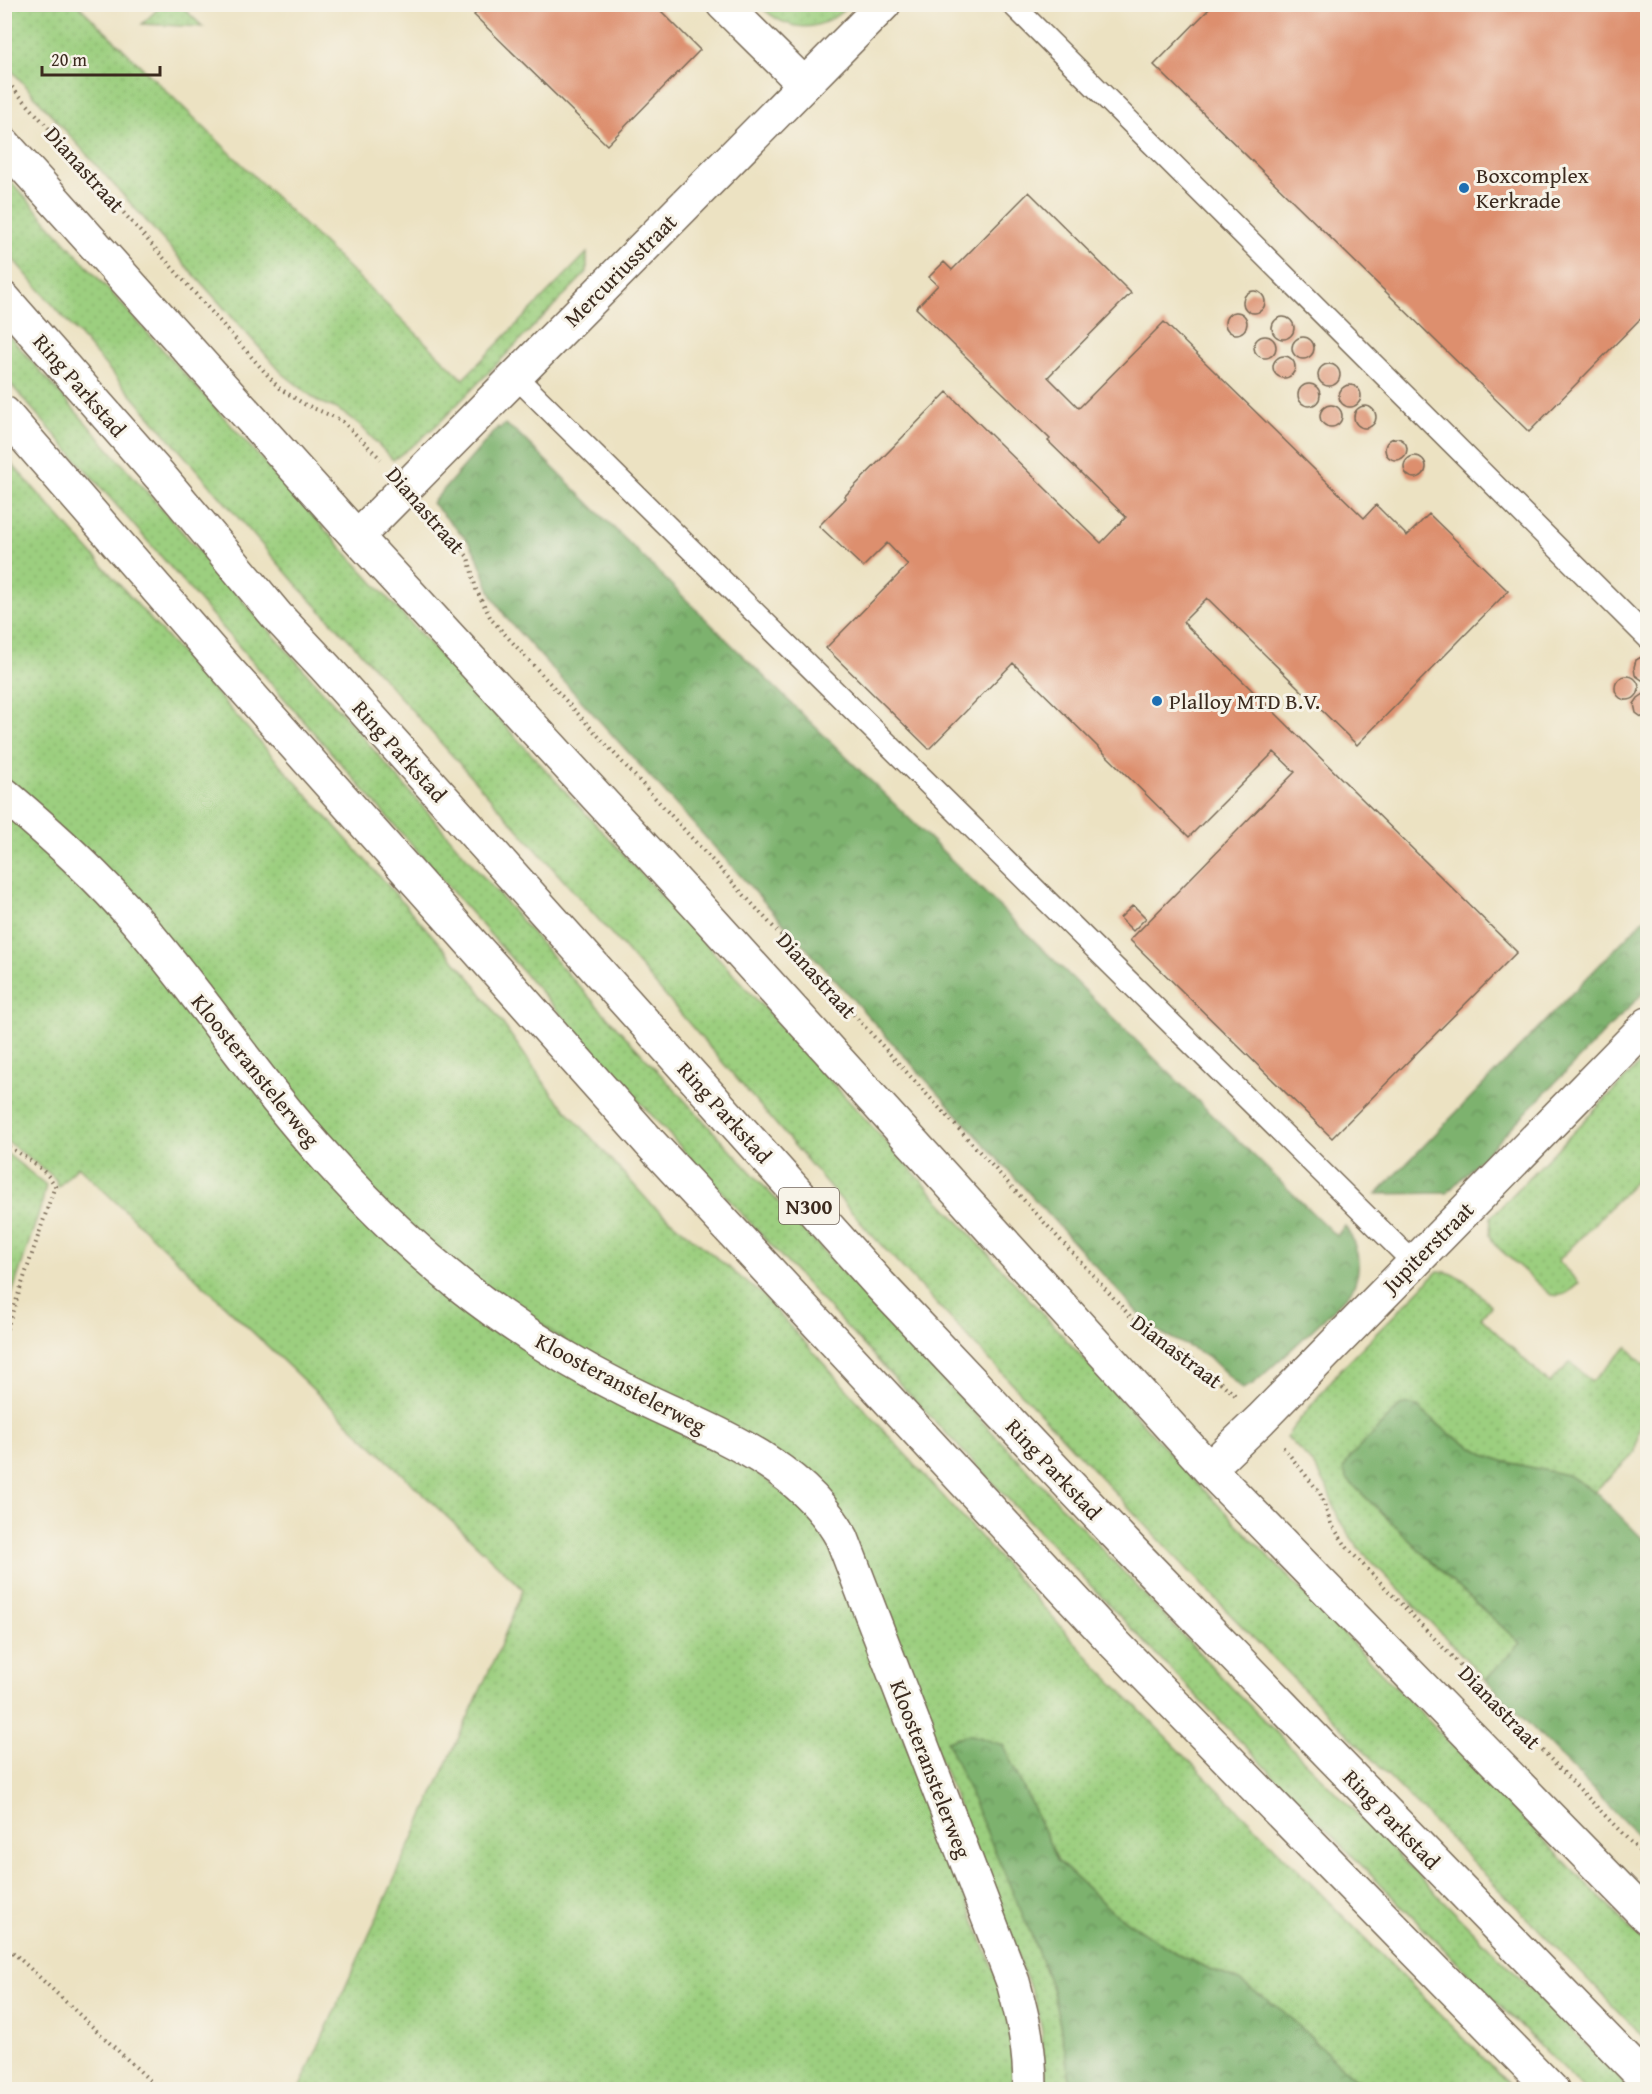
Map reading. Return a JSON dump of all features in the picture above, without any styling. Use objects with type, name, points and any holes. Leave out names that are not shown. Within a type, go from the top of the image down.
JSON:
[{"type":"main road","points":[[723,4],[804,84]]},
{"type":"main road","name":"Mercuriusstraat","points":[[357,537],[884,4]]},
{"type":"main road","name":"Dianastraat","points":[[4,144],[357,537],[703,912],[1209,1469],[1647,1918]]},
{"type":"main road","name":"Ring Parkstad","points":[[4,299],[160,476],[278,616],[880,1285],[1131,1550],[1647,2082]]},
{"type":"main road","points":[[4,414],[304,756],[666,1161],[1116,1646],[1552,2090]]},
{"type":"main road","name":"Kloosteranstelerweg","points":[[4,794],[73,856],[139,924],[328,1160],[394,1227],[461,1285],[555,1351],[624,1390],[748,1449],[802,1488],[826,1512],[842,1538],[1013,1982],[1026,2029],[1030,2062],[1030,2090]]},
{"type":"main road","name":"Jupiterstraat","points":[[1209,1469],[1261,1419],[1647,1024]]},
{"type":"lane","points":[[1012,4],[1647,638]]},
{"type":"lane","points":[[515,376],[1413,1262]]},
{"type":"path","name":"Dianastraat","points":[[4,78],[279,388],[304,404],[341,420],[373,449],[468,557],[477,589],[491,619],[1114,1300],[1158,1340],[1197,1361],[1261,1419],[1320,1493],[1331,1524],[1349,1550],[1647,1860]]},
{"type":"path","points":[[4,1144],[34,1165],[49,1178],[54,1186],[4,1337]]},
{"type":"path","points":[[4,1944],[160,2090]]},
{"type":"green space","points":[[4,5],[78,5],[463,379],[587,253],[587,272],[442,420],[393,460],[359,424],[337,409],[319,402],[282,373],[5,63]]},
{"type":"green space","points":[[162,5],[180,5],[203,27],[142,24]]},
{"type":"green space","points":[[759,5],[849,5],[827,21],[804,27],[782,21],[770,15]]},
{"type":"green space","points":[[5,175],[347,554],[1195,1481],[1647,1946],[1647,2040],[1223,1607],[868,1231],[623,947],[351,642],[304,593],[5,250]]},
{"type":"green space","points":[[4,330],[327,696],[564,970],[1232,1688],[1630,2089],[1583,2089],[1204,1704],[833,1312],[516,964],[5,378]]},
{"type":"green space","points":[[505,424],[518,433],[1336,1236],[1345,1226],[1357,1253],[1358,1268],[1354,1287],[1325,1318],[1253,1384],[1242,1389],[1208,1356],[1165,1335],[1151,1326],[1137,1312],[507,619],[492,596],[477,556],[468,541],[432,503],[498,427],[500,429]]},
{"type":"green space","points":[[4,455],[472,980],[552,1094],[652,1205],[761,1294],[1097,1667],[1514,2089],[1365,2089],[1283,2011],[1239,1981],[1182,1957],[1114,1913],[1058,1861],[1003,1745],[1031,1934],[1053,1991],[1066,2054],[1070,2089],[1045,2089],[1042,2030],[1036,2003],[845,1519],[550,1336],[405,1226],[5,783]]},
{"type":"green space","points":[[4,807],[70,865],[345,1191],[706,1436],[819,1518],[1006,2002],[1016,2089],[299,2089],[499,1649],[523,1589],[78,1166],[58,1187],[56,1180],[50,1174],[5,1140]]},
{"type":"green space","points":[[1647,916],[1647,989],[1447,1193],[1377,1194]]},
{"type":"green space","points":[[1647,1056],[1647,1169],[1558,1261],[1579,1283],[1567,1293],[1551,1295],[1494,1244],[1490,1235],[1491,1217]]},
{"type":"green space","points":[[5,1152],[46,1185],[5,1315]]},
{"type":"green space","points":[[1438,1271],[1461,1278],[1491,1306],[1481,1318],[1549,1383],[1571,1362],[1591,1382],[1627,1347],[1647,1368],[1647,1383],[1635,1452],[1595,1491],[1567,1475],[1488,1456],[1450,1434],[1417,1407],[1400,1406],[1351,1456],[1348,1480],[1446,1576],[1521,1644],[1486,1680],[1357,1546],[1339,1520],[1320,1475],[1287,1437],[1340,1370]]},
{"type":"green space","points":[[1408,1404],[1417,1407],[1450,1434],[1488,1456],[1567,1475],[1595,1491],[1647,1543],[1647,1845],[1486,1680],[1520,1643],[1446,1576],[1348,1480],[1343,1469],[1351,1456],[1400,1406]]},
{"type":"green space","points":[[969,1734],[1003,1745],[1058,1861],[1114,1913],[1182,1957],[1239,1981],[1283,2011],[1365,2089],[1070,2089],[1066,2054],[1053,1991],[1031,1934],[947,1741]]},
{"type":"building","points":[[484,4],[654,4],[700,50],[607,145],[474,15]]},
{"type":"building","name":"Boxcomplex Kerkrade","points":[[1214,4],[1648,4],[1648,311],[1529,432],[1154,65]]},
{"type":"building","name":"Plalloy MTD B.V.","points":[[1029,192],[1131,293],[1048,377],[1079,408],[1164,322],[1364,518],[1376,505],[1407,536],[1429,514],[1508,591],[1357,745],[1207,598],[1183,622],[1517,952],[1332,1138],[1130,940],[1295,772],[1274,752],[1189,837],[1013,663],[929,749],[826,648],[908,565],[887,543],[863,567],[819,526],[846,498],[845,496],[947,392],[1101,543],[1126,517],[916,308],[938,285],[929,277],[944,262],[952,270]]},
{"type":"building","points":[[1254,291],[1262,294],[1265,302],[1262,310],[1254,313],[1246,310],[1243,302],[1246,294]]},
{"type":"building","points":[[1236,312],[1244,315],[1247,323],[1244,331],[1236,334],[1228,331],[1225,323],[1228,315]]},
{"type":"building","points":[[1283,317],[1291,320],[1294,328],[1291,336],[1283,339],[1275,336],[1272,328],[1275,320]]},
{"type":"building","points":[[1265,336],[1273,339],[1276,347],[1273,355],[1265,358],[1257,355],[1254,347],[1257,339]]},
{"type":"building","points":[[1303,337],[1313,344],[1314,348],[1307,358],[1303,359],[1293,352],[1292,348],[1299,338]]},
{"type":"building","points":[[1284,356],[1292,359],[1295,367],[1292,375],[1284,378],[1276,375],[1273,367],[1276,359]]},
{"type":"building","points":[[1329,364],[1337,367],[1340,375],[1337,383],[1329,386],[1321,383],[1318,375],[1321,367]]},
{"type":"building","points":[[1309,384],[1317,387],[1320,395],[1317,403],[1309,406],[1301,403],[1298,395],[1301,387]]},
{"type":"building","points":[[1350,385],[1360,392],[1361,396],[1354,406],[1350,407],[1340,400],[1339,396],[1346,386]]},
{"type":"building","points":[[1331,405],[1341,412],[1342,416],[1335,426],[1331,427],[1321,420],[1320,416],[1327,406]]},
{"type":"building","points":[[1365,406],[1373,409],[1376,417],[1373,425],[1365,428],[1357,425],[1354,417],[1357,409]]},
{"type":"building","points":[[1396,438],[1406,445],[1407,449],[1400,459],[1396,460],[1386,453],[1385,449],[1392,439]]},
{"type":"building","points":[[1415,456],[1425,463],[1426,467],[1419,477],[1415,478],[1405,471],[1404,467],[1411,457]]},
{"type":"building","points":[[1648,656],[1648,680],[1642,680],[1635,675],[1636,660]]},
{"type":"building","points":[[1627,676],[1636,679],[1639,688],[1636,697],[1627,700],[1618,697],[1615,688],[1618,679]]},
{"type":"building","points":[[1644,694],[1648,694],[1648,718],[1643,718],[1636,713],[1634,704]]},
{"type":"building","points":[[1133,905],[1146,918],[1133,931],[1120,918]]},
{"type":"place","name":"Boxcomplex Kerkrade","points":[[1464,188]]},
{"type":"place","name":"Plalloy MTD B.V.","points":[[1157,701]]}]
